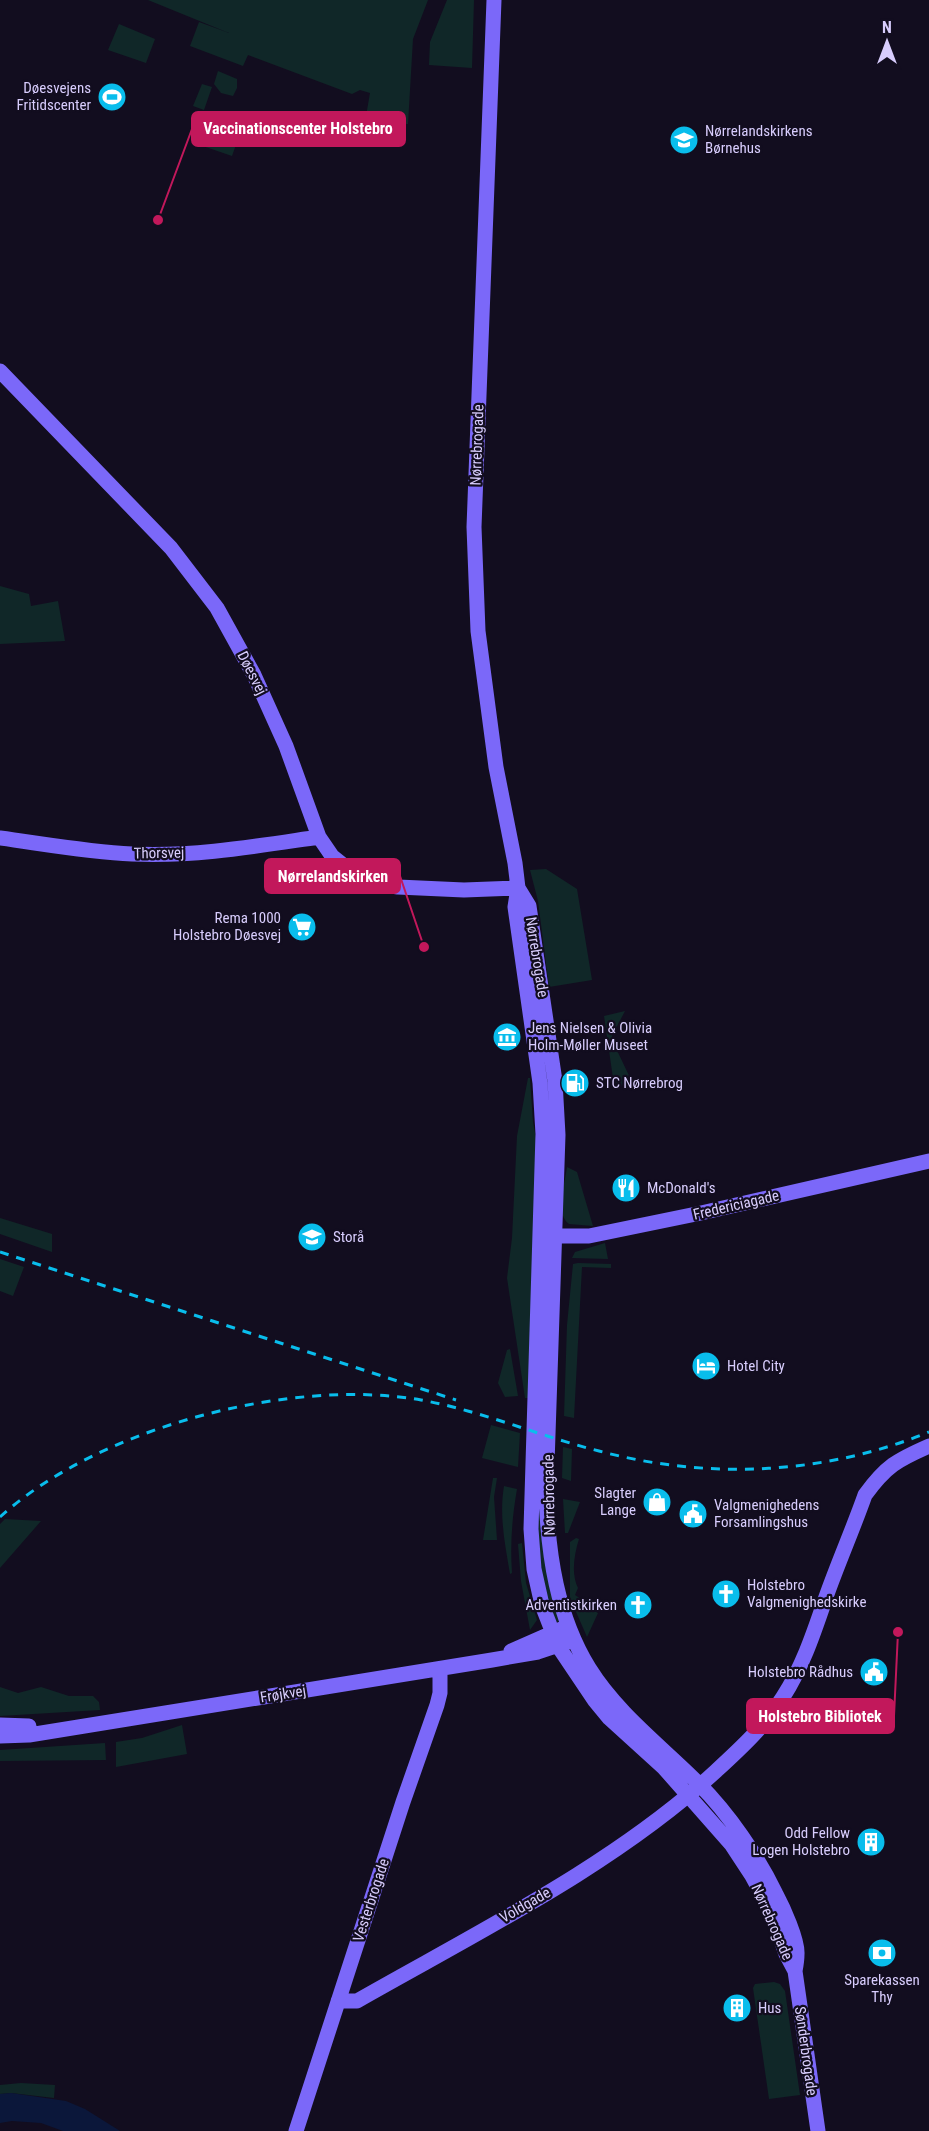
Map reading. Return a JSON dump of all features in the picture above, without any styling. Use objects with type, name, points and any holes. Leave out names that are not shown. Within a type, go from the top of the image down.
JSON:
[{"type":"street","name":"Nørrebrogade","points":[[494,0],[474,527],[478,631],[495,767],[518,888],[529,906],[555,1082],[558,1135],[548,1236],[531,1529],[534,1569],[542,1605],[555,1639],[595,1701],[609,1718],[664,1768],[694,1790]]},
{"type":"street","name":"Døesvej","points":[[0,371],[171,548],[218,609],[254,675],[286,746],[319,837],[332,856],[348,870],[373,883],[464,890],[518,888]]},
{"type":"street","name":"Thorsvej","points":[[0,838],[91,851],[175,854],[221,851],[319,837]]},
{"type":"street","name":"Fredericiagade","points":[[548,1236],[589,1236],[929,1161]]},
{"type":"street","name":"Nørrebrogade","points":[[548,1236],[547,1516],[555,1583],[570,1633],[590,1670],[614,1703],[694,1790],[744,1838],[765,1871],[784,1909],[798,1952],[795,1971]]},
{"type":"street","name":"Voldgade","points":[[338,2001],[357,2001],[535,1901],[636,1834],[694,1790],[761,1729],[783,1698],[803,1662],[866,1495],[879,1475],[893,1463],[929,1446]]},
{"type":"street","name":"Frøjkvej","points":[[0,1736],[29,1735],[188,1711],[538,1652],[555,1639],[570,1633]]},
{"type":"street","name":"Vesterbrogade","points":[[296,2131],[437,1705],[440,1693],[440,1669]]},
{"type":"street","name":"Frøjkvej","points":[[0,1725],[74,1727]]},
{"type":"street","name":"Sønderbrogade","points":[[795,1971],[818,2131]]},
{"type":"green space","points":[[148,0],[428,0],[413,39],[408,124],[372,124],[366,116],[370,93],[360,90],[352,94],[248,55],[243,66],[190,46],[199,22],[229,33]]},
{"type":"green space","points":[[447,0],[474,0],[472,68],[429,65],[430,42]]},
{"type":"green space","points":[[119,24],[155,39],[146,63],[108,50]]},
{"type":"green space","points":[[218,71],[237,79],[237,88],[233,96],[221,93],[214,84]]},
{"type":"green space","points":[[202,84],[212,87],[204,110],[193,106]]},
{"type":"green space","points":[[201,125],[238,139],[232,156],[194,143]]},
{"type":"green space","points":[[0,586],[29,594],[31,606],[58,601],[65,641],[0,644]]},
{"type":"green space","points":[[546,869],[577,889],[592,980],[549,987],[538,901],[530,870]]},
{"type":"green space","points":[[625,1011],[612,1040],[634,1086],[614,1085],[604,1016]]},
{"type":"green space","points":[[528,1078],[530,1078],[537,1144],[528,1398],[525,1398],[507,1278],[512,1238],[517,1136]]},
{"type":"green space","points":[[567,1167],[577,1172],[593,1226],[569,1224],[562,1213]]},
{"type":"green space","points":[[0,1218],[52,1234],[52,1252],[0,1234]]},
{"type":"green space","points":[[605,1243],[608,1259],[572,1258],[575,1252]]},
{"type":"green space","points":[[0,1259],[24,1267],[13,1296],[0,1291]]},
{"type":"green space","points":[[573,1264],[611,1264],[611,1268],[582,1267],[574,1418],[564,1416],[567,1325]]},
{"type":"green space","points":[[510,1349],[518,1396],[505,1397],[498,1383],[507,1350]]},
{"type":"green space","points":[[491,1425],[520,1433],[518,1467],[482,1458]]},
{"type":"green space","points":[[563,1447],[572,1449],[571,1481],[562,1478]]},
{"type":"green space","points":[[493,1478],[497,1478],[494,1497],[497,1540],[483,1540]]},
{"type":"green space","points":[[504,1486],[517,1489],[512,1531],[512,1573],[510,1574],[502,1519]]},
{"type":"green space","points":[[541,1491],[558,1622],[554,1620],[542,1581],[536,1527]]},
{"type":"green space","points":[[563,1499],[580,1502],[568,1533],[565,1533]]},
{"type":"green space","points":[[5,1519],[41,1521],[0,1568],[0,1524]]},
{"type":"green space","points":[[576,1538],[579,1539],[574,1564],[574,1577],[578,1588],[575,1595],[581,1599],[577,1604],[584,1610],[587,1606],[598,1613],[587,1637],[570,1598],[570,1542]]},
{"type":"green space","points":[[522,1543],[526,1583],[537,1620],[530,1630],[521,1581],[518,1544]]},
{"type":"green space","points":[[0,1687],[18,1693],[41,1687],[69,1696],[93,1696],[99,1702],[100,1710],[0,1716]]},
{"type":"green space","points":[[182,1725],[187,1754],[116,1767],[116,1742],[142,1738]]},
{"type":"green space","points":[[105,1743],[106,1760],[0,1761],[0,1750]]},
{"type":"green space","points":[[774,1982],[780,1984],[785,1991],[800,2095],[769,2099],[753,1988],[755,1984]]},
{"type":"green space","points":[[21,2083],[55,2085],[54,2098],[11,2093],[0,2094],[0,2085]]},
{"type":"water","points":[[11,2093],[66,2101],[85,2109],[120,2131],[63,2131],[41,2123],[12,2121],[0,2123],[0,2094]]},
{"type":"railway","points":[[0,1252],[456,1400]]},
{"type":"railway","points":[[0,1517],[41,1485],[89,1458],[142,1435],[198,1416],[256,1403],[314,1396],[369,1395],[421,1400],[466,1410],[599,1451],[640,1460],[724,1469],[766,1469],[807,1465],[889,1446],[929,1432]]},
{"type":"place","name":"Døesvejens Fritidscenter","points":[[112,97]]},
{"type":"place","name":"Nørrelandskirkens Børnehus","points":[[684,140]]},
{"type":"place","name":"Vaccinationscenter Holstebro","points":[[158,220]]},
{"type":"place","name":"Rema 1000 Holstebro Døesvej","points":[[302,927]]},
{"type":"place","name":"Nørrelandskirken","points":[[424,947]]},
{"type":"place","name":"Jens Nielsen & Olivia Holm-Møller Museet","points":[[507,1037]]},
{"type":"place","name":"STC Nørrebrog","points":[[575,1083]]},
{"type":"place","name":"McDonald's","points":[[626,1188]]},
{"type":"place","name":"Storå","points":[[312,1237]]},
{"type":"place","name":"Hotel City","points":[[706,1366]]},
{"type":"place","name":"Slagter Lange","points":[[657,1502]]},
{"type":"place","name":"Valgmenighedens Forsamlingshus","points":[[693,1514]]},
{"type":"place","name":"Holstebro Valgmenighedskirke","points":[[726,1594]]},
{"type":"place","name":"Adventistkirken","points":[[638,1605]]},
{"type":"place","name":"Holstebro Bibliotek","points":[[898,1632]]},
{"type":"place","name":"Holstebro Rådhus","points":[[874,1672]]},
{"type":"place","name":"Odd Fellow Logen Holstebro","points":[[871,1842]]},
{"type":"place","name":"Sparekassen Thy","points":[[882,1953]]},
{"type":"place","name":"Hus","points":[[737,2008]]}]
